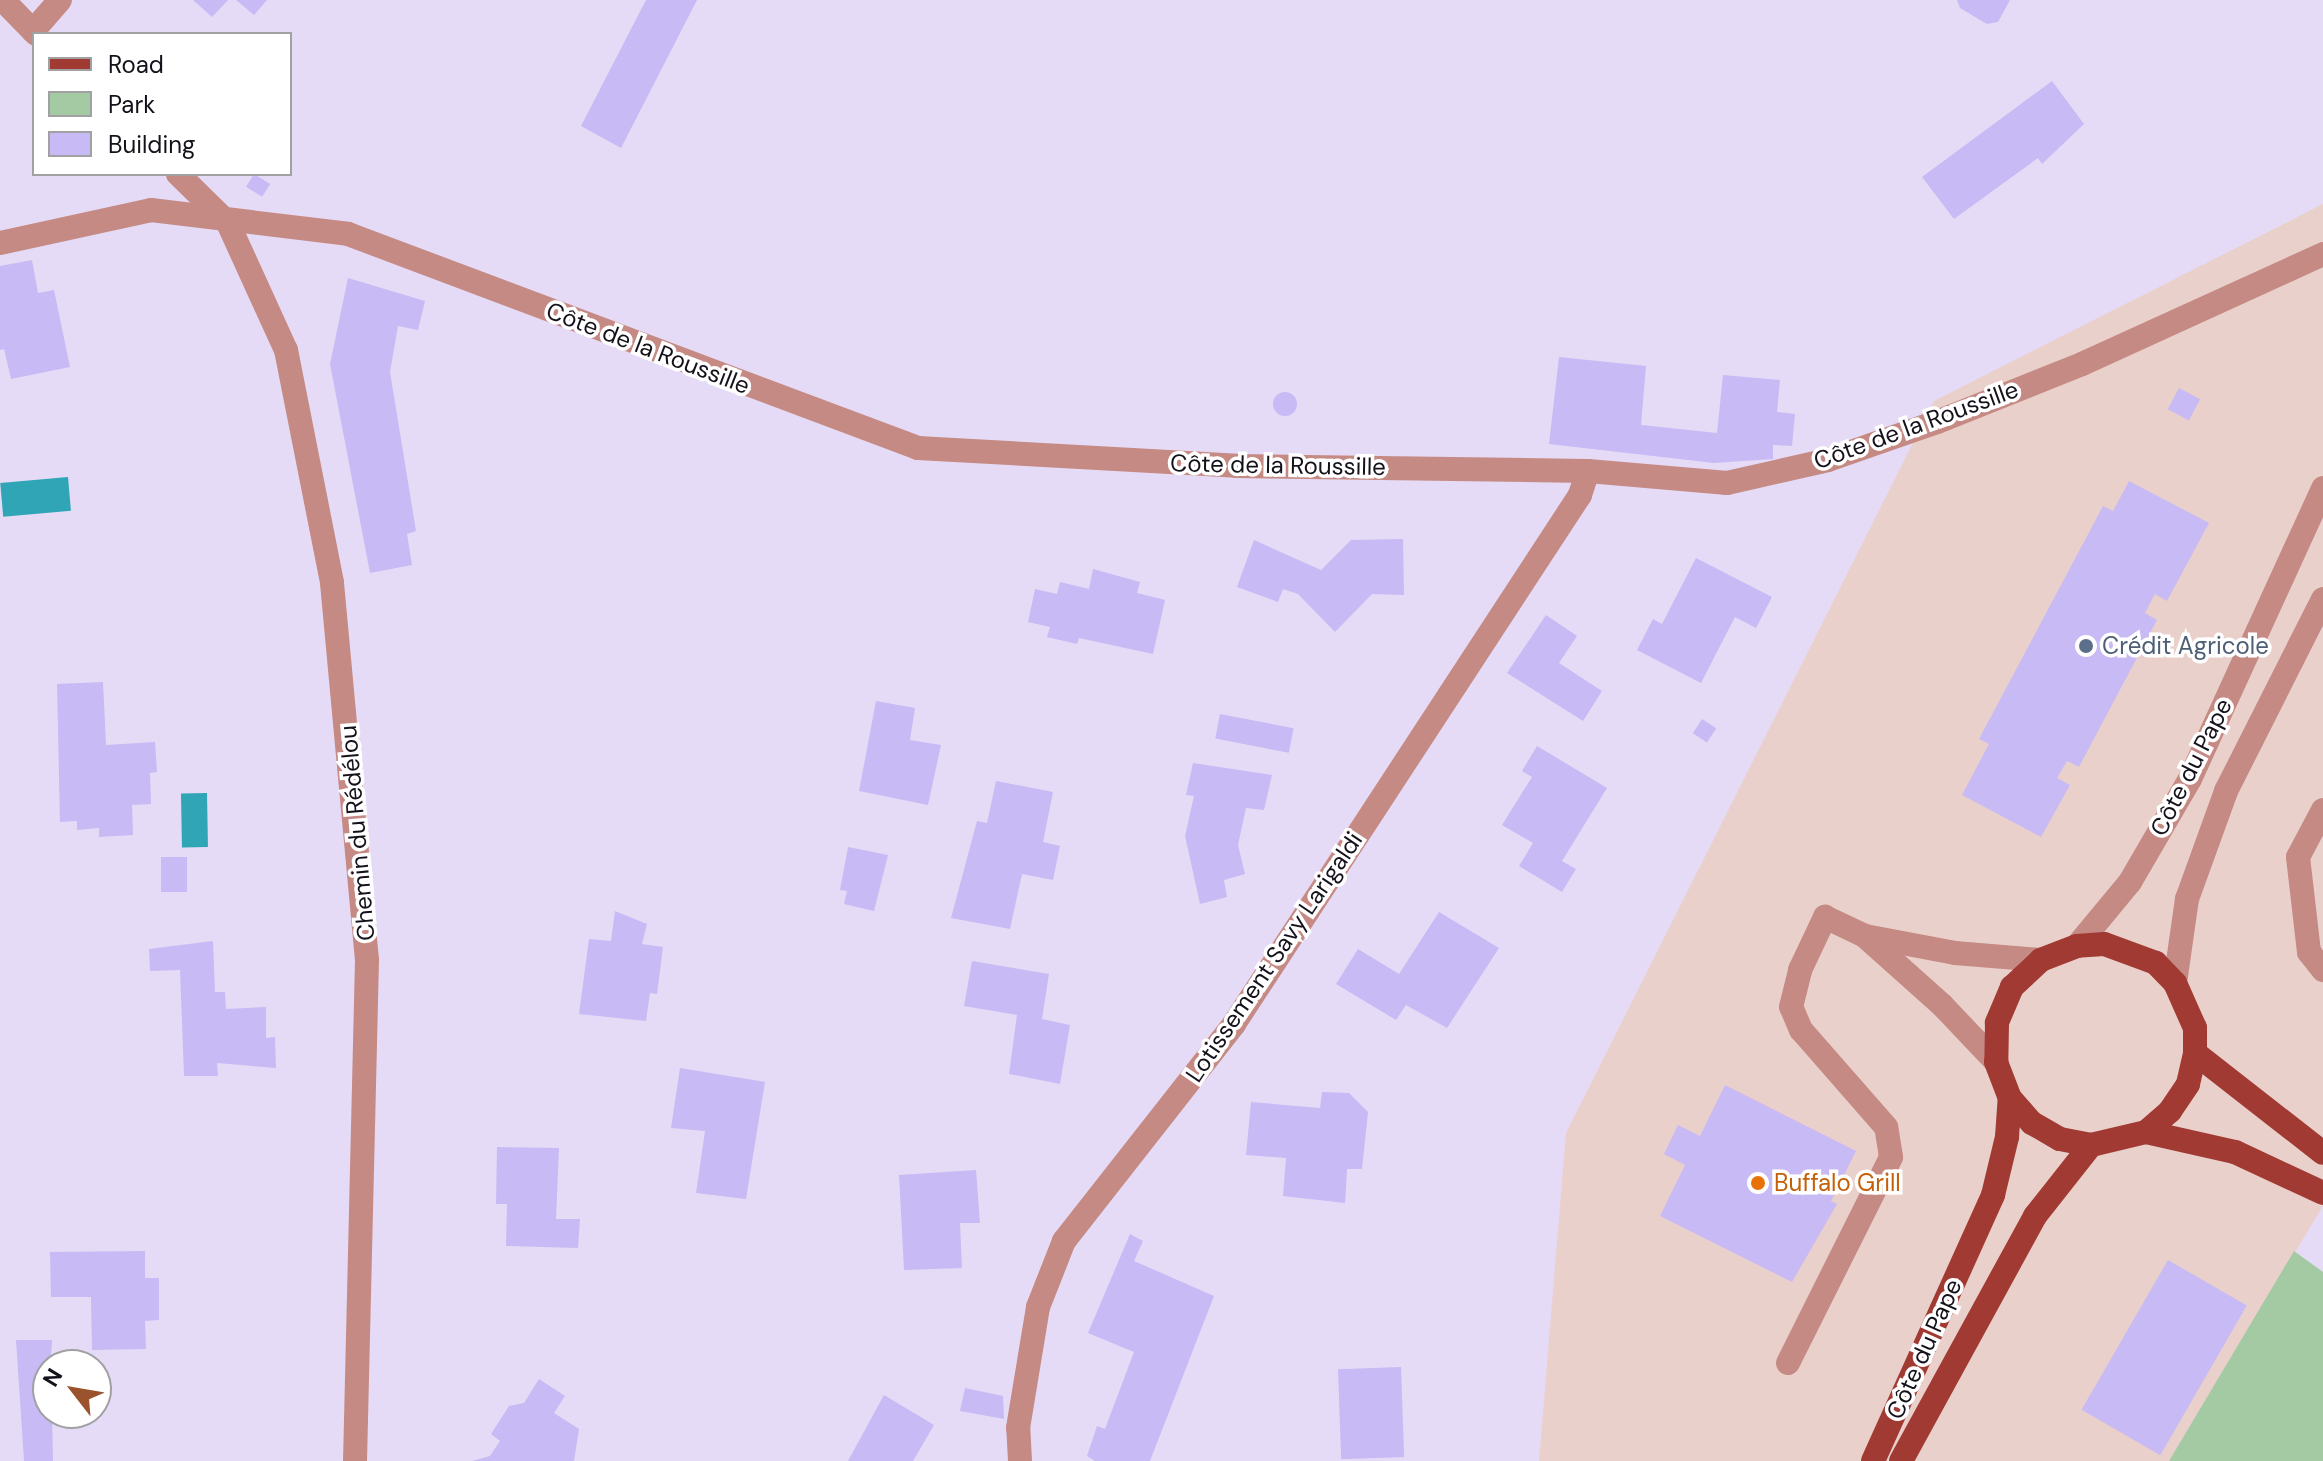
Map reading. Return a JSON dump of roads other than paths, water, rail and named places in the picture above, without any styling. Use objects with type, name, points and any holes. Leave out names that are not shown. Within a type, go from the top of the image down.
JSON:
[{"type":"main road","points":[[2146,1132],[2170,1111],[2188,1084],[2195,1053],[2195,1028],[2175,983],[2156,963],[2131,950],[2077,946],[2041,960],[2012,987],[1997,1023],[1996,1062],[2010,1098],[2032,1123],[2060,1139],[2091,1145],[2146,1132],[2235,1152],[2323,1193]]},
{"type":"main road","points":[[2195,1053],[2323,1153]]},
{"type":"main road","name":"Côte du Pape","points":[[1873,1461],[1993,1195],[2007,1137],[2010,1098]]},
{"type":"main road","name":"Côte du Pape","points":[[1901,1461],[2035,1216],[2091,1145]]},
{"type":"street","points":[[3,0],[34,32],[60,0]]},
{"type":"street","points":[[180,176],[228,223]]},
{"type":"street","name":"Côte de la Roussille","points":[[0,243],[151,210],[228,223],[348,234],[918,448],[1236,466],[1588,471],[1727,483],[1828,460],[2082,364],[2323,254]]},
{"type":"street","name":"Chemin du Rédélou","points":[[228,223],[286,350],[332,583],[347,714],[367,960],[355,1461]]},
{"type":"street","name":"Lotissement Savy Larigaldi","points":[[1020,1461],[1018,1428],[1038,1307],[1064,1241],[1234,1024],[1580,495],[1588,471]]},
{"type":"street","name":"Côte du Pape","points":[[2077,946],[2130,882],[2190,779],[2323,488]]},
{"type":"street","name":"Côte du Pape","points":[[2175,983],[2187,899],[2226,791],[2323,599]]},
{"type":"street","points":[[2323,810],[2298,857],[2309,952],[2323,970]]},
{"type":"street","points":[[1788,1363],[1891,1157],[1886,1127],[1801,1030],[1791,1007],[1800,970],[1825,917],[1865,936],[1955,953],[2041,960]]},
{"type":"street","points":[[1865,936],[1942,1005],[1996,1062]]},
{"type":"water","points":[[68,477],[71,511],[3,517],[0,483]]},
{"type":"water","points":[[181,793],[207,793],[208,847],[182,847]]},
{"type":"place","name":"Crédit Agricole","points":[[2086,646]]},
{"type":"place","name":"Buffalo Grill","points":[[1758,1183]]}]
